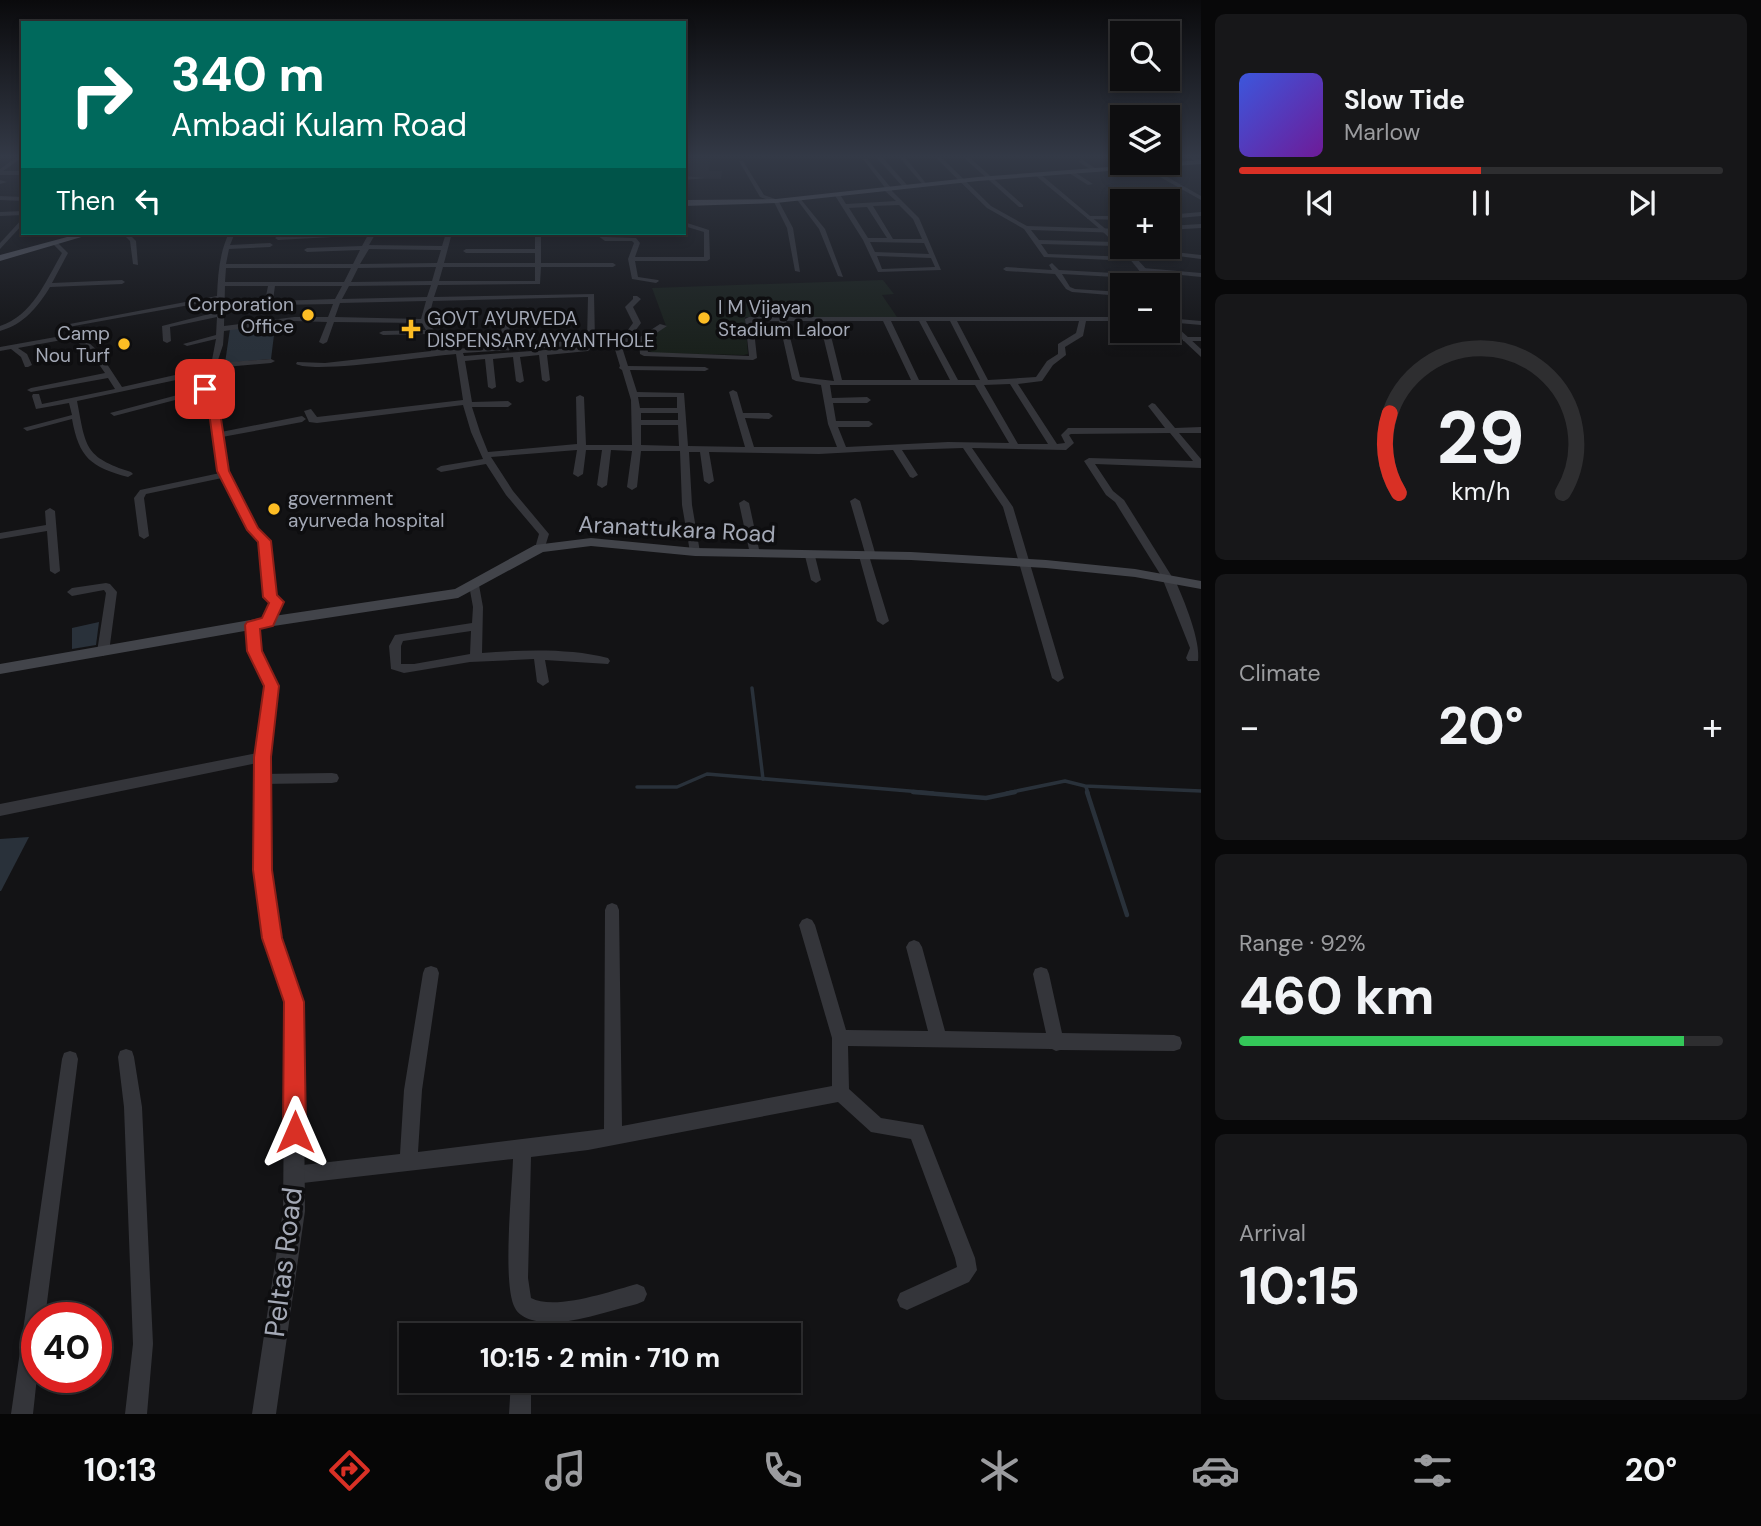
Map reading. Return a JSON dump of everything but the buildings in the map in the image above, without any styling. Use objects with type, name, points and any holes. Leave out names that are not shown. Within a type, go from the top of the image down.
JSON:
[{"type":"main road","points":[[2,256],[84,235]]},
{"type":"main road","name":"Aranattukara Road","points":[[0,669],[260,624],[451,595],[540,548],[591,542],[695,552],[1024,562],[1201,585]]},
{"type":"street","points":[[0,247],[20,223]]},
{"type":"street","points":[[787,223],[798,271]]},
{"type":"street","points":[[817,223],[841,276]]},
{"type":"street","points":[[856,223],[883,271],[939,269],[917,223]]},
{"type":"street","points":[[880,223],[891,240]]},
{"type":"street","points":[[1016,223],[1027,229],[1068,288],[1074,291],[1110,293]]},
{"type":"street","points":[[1094,223],[1110,238]]},
{"type":"street","points":[[686,225],[707,230],[707,258],[712,268]]},
{"type":"street","points":[[1180,229],[1201,226]]},
{"type":"street","points":[[1027,229],[1110,230]]},
{"type":"street","points":[[127,235],[133,241],[136,264]]},
{"type":"street","points":[[214,366],[221,333],[220,284],[231,235]]},
{"type":"street","points":[[278,237],[325,235]]},
{"type":"street","points":[[323,342],[337,303],[371,235]]},
{"type":"street","points":[[435,353],[431,332],[424,321],[448,235]]},
{"type":"street","points":[[220,284],[538,283],[538,235]]},
{"type":"street","points":[[600,235],[605,239],[634,239],[637,243],[631,259],[635,279],[656,281]]},
{"type":"street","points":[[866,240],[926,241]]},
{"type":"street","points":[[1037,242],[1110,244]]},
{"type":"street","points":[[0,329],[22,321],[47,285],[65,253],[55,243]]},
{"type":"street","points":[[228,247],[270,246]]},
{"type":"street","points":[[307,250],[366,247],[443,248]]},
{"type":"street","points":[[466,251],[538,251]]},
{"type":"street","points":[[871,254],[933,256]]},
{"type":"street","points":[[1180,255],[1201,257]]},
{"type":"street","points":[[1046,256],[1110,258]]},
{"type":"street","points":[[631,259],[707,258]]},
{"type":"street","points":[[1133,259],[1146,273]]},
{"type":"street","points":[[224,266],[612,265]]},
{"type":"street","points":[[1006,269],[1110,275]]},
{"type":"street","points":[[1143,270],[1201,275]]},
{"type":"street","points":[[47,285],[122,282]]},
{"type":"street","points":[[272,284],[270,303],[592,295],[591,341],[588,349],[489,357],[435,353],[325,365],[300,364]]},
{"type":"street","points":[[632,487],[637,448],[633,394],[623,368],[620,342],[637,323],[631,316],[629,307],[637,299],[635,296]]},
{"type":"street","points":[[0,349],[69,329],[219,298]]},
{"type":"street","points":[[505,346],[506,310]]},
{"type":"street","points":[[167,341],[166,326],[219,314]]},
{"type":"street","points":[[921,318],[954,382]]},
{"type":"street","points":[[952,318],[981,382],[1015,446]]},
{"type":"street","points":[[782,320],[794,377],[825,383],[1013,382],[1039,379],[1050,363],[1062,355],[1061,346],[1080,334],[1083,318]]},
{"type":"street","points":[[642,339],[644,354],[753,358],[749,319],[1110,319]]},
{"type":"street","points":[[886,319],[916,382]]},
{"type":"street","points":[[191,320],[187,341],[294,320],[424,321]]},
{"type":"street","points":[[818,320],[828,340],[839,383]]},
{"type":"street","points":[[1180,321],[1201,323]]},
{"type":"street","points":[[379,343],[387,322]]},
{"type":"street","points":[[460,355],[505,346],[642,339],[663,326]]},
{"type":"street","points":[[69,329],[96,354],[120,390]]},
{"type":"street","points":[[383,333],[431,332]]},
{"type":"street","points":[[1180,333],[1201,353]]},
{"type":"street","points":[[1186,339],[1201,339]]},
{"type":"street","points":[[11,346],[24,356],[28,365]]},
{"type":"street","points":[[542,352],[546,380]]},
{"type":"street","points":[[516,354],[520,381]]},
{"type":"street","points":[[460,355],[468,403],[479,444],[502,486],[544,534],[540,548]]},
{"type":"street","points":[[489,357],[492,387]]},
{"type":"street","points":[[109,375],[33,393],[39,407],[198,374],[214,366],[271,361]]},
{"type":"street","points":[[623,368],[705,369]]},
{"type":"street","points":[[198,374],[215,412],[225,475],[253,530],[265,541],[270,597],[277,602],[260,624]]},
{"type":"street","points":[[1013,382],[1054,447]]},
{"type":"street","points":[[825,383],[832,424],[842,449]]},
{"type":"street","points":[[114,413],[205,390]]},
{"type":"street","points":[[733,392],[750,449]]},
{"type":"street","points":[[633,394],[681,395],[686,448],[687,505],[695,552]]},
{"type":"street","points":[[578,474],[582,447],[580,397]]},
{"type":"street","points":[[73,400],[84,449],[91,460],[128,474]]},
{"type":"street","points":[[828,401],[867,400]]},
{"type":"street","points":[[217,435],[305,415],[317,421],[468,403],[508,404]]},
{"type":"street","points":[[1152,406],[1201,465]]},
{"type":"street","points":[[634,411],[682,410]]},
{"type":"street","points":[[740,415],[769,416]]},
{"type":"street","points":[[27,428],[76,416]]},
{"type":"street","points":[[635,423],[683,422]]},
{"type":"street","points":[[832,424],[869,424]]},
{"type":"street","points":[[441,469],[488,458],[582,447],[1054,447],[1070,445],[1065,432],[1068,431],[1201,430]]},
{"type":"street","points":[[966,445],[979,471],[996,488],[1008,508],[1058,678]]},
{"type":"street","points":[[896,447],[914,475]]},
{"type":"street","points":[[602,485],[607,448]]},
{"type":"street","points":[[704,449],[709,481]]},
{"type":"street","points":[[1193,658],[1198,648],[1169,580],[1119,500],[1108,493],[1089,461],[1201,465]]},
{"type":"street","points":[[144,536],[139,498],[143,492],[225,475]]},
{"type":"street","points":[[855,501],[883,621]]},
{"type":"street","points":[[744,503],[755,554]]},
{"type":"street","points":[[50,511],[55,571]]},
{"type":"street","points":[[0,536],[50,527]]},
{"type":"street","points":[[810,556],[816,580]]},
{"type":"street","points":[[474,585],[476,657]]},
{"type":"street","points":[[72,592],[109,587],[111,592],[103,652]]},
{"type":"street","name":"Peltas Road","points":[[260,624],[255,651],[272,686],[262,757],[262,870],[272,938],[294,1002],[295,1110],[294,1211],[264,1414]]},
{"type":"street","points":[[477,626],[404,635],[395,641],[394,646],[398,669],[476,657],[539,654],[604,661]]},
{"type":"street","points":[[539,654],[543,682]]},
{"type":"street","points":[[0,810],[262,757]]},
{"type":"street","points":[[261,779],[332,778]]},
{"type":"street","points":[[612,909],[612,1136]]},
{"type":"street","points":[[807,925],[840,1038],[841,1093],[877,1126],[917,1131],[965,1258],[967,1270],[962,1275],[907,1300]]},
{"type":"street","points":[[914,947],[939,1040]]},
{"type":"street","points":[[408,1161],[413,1090],[431,973]]},
{"type":"street","points":[[1041,974],[1056,1043]]},
{"type":"street","points":[[840,1038],[1056,1043],[1174,1042]]},
{"type":"street","points":[[126,1057],[132,1107],[143,1344],[136,1414]]},
{"type":"street","points":[[22,1414],[70,1059]]},
{"type":"street","points":[[294,1175],[522,1150],[841,1093]]},
{"type":"street","points":[[522,1150],[518,1278],[520,1298],[526,1307],[540,1313],[561,1311],[638,1294]]},
{"type":"street","points":[[520,1414],[521,1393]]},
{"type":"shaded area","name":"I M Vijayan Stadium Laloor","points":[[883,280],[894,294],[882,295],[897,317],[745,317],[748,354],[654,353],[648,350],[647,336],[666,326],[652,288]]},
{"type":"shaded area","points":[[275,327],[271,359],[225,363],[230,329]]},
{"type":"shaded area","points":[[99,622],[96,645],[72,649],[72,628]]},
{"type":"shaded area","points":[[29,837],[1,891],[0,891],[0,839]]},
{"type":"waterway","points":[[752,688],[763,779]]},
{"type":"waterway","points":[[637,787],[677,787],[707,774],[763,779]]},
{"type":"waterway","points":[[763,779],[933,793]]},
{"type":"waterway","points":[[1007,793],[1065,781],[1085,786],[1201,791]]},
{"type":"waterway","points":[[1086,787],[1088,793]]},
{"type":"waterway","points":[[913,792],[986,798],[1015,792]]},
{"type":"waterway","points":[[1087,792],[1127,915]]},
{"type":"place","name":"Corporation Office","points":[[308,315]]},
{"type":"place","name":"I M Vijayan Stadium Laloor","points":[[704,318]]},
{"type":"place","name":"GOVT AYURVEDA DISPENSARY,AYYANTHOLE","points":[[411,329]]},
{"type":"place","name":"Camp Nou Turf","points":[[124,344]]},
{"type":"place","name":"government ayurveda hospital","points":[[274,509]]},
{"type":"route","points":[[205,389],[215,412],[215,428],[223,471],[253,530],[265,541],[270,597],[277,602],[267,622],[252,625],[255,651],[272,686],[262,757],[262,870],[272,938],[294,1002],[295,1132]]}]
